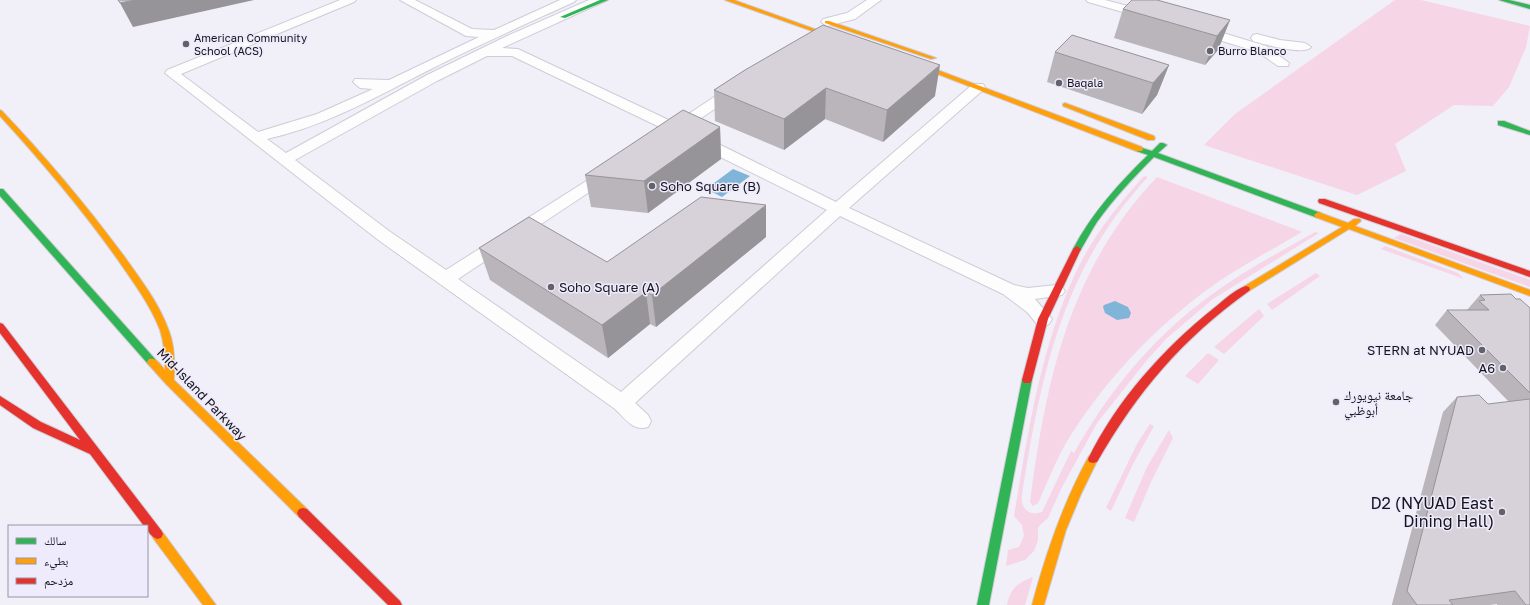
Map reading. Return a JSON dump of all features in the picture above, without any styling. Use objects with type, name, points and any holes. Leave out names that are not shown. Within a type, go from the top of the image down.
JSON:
[{"type":"main road","points":[[563,18],[605,0]]},
{"type":"main road","points":[[728,0],[812,29]]},
{"type":"main road","points":[[1502,0],[1530,7]]},
{"type":"main road","points":[[1526,0],[1530,1]]},
{"type":"main road","points":[[824,20],[849,36],[944,62]]},
{"type":"main road","points":[[834,37],[849,36]]},
{"type":"main road","points":[[901,58],[985,85],[996,86],[1078,116],[1104,119]]},
{"type":"main road","points":[[980,83],[1153,154],[1530,293]]},
{"type":"main road","points":[[983,605],[1030,365],[1042,319],[1079,245],[1102,211],[1137,168],[1153,154],[1168,145],[1104,119],[1054,101]]},
{"type":"main road","points":[[0,112],[61,179],[88,213],[145,292],[156,310],[164,330],[170,352],[169,381]]},
{"type":"main road","points":[[1501,123],[1530,132]]},
{"type":"main road","name":"Mid-Island Parkway","points":[[0,191],[169,381],[396,605]]},
{"type":"main road","points":[[1315,198],[1530,274]]},
{"type":"main road","points":[[1038,605],[1055,543],[1067,512],[1082,481],[1117,418],[1153,370],[1181,341],[1232,299],[1365,216]]},
{"type":"main road","points":[[0,326],[210,605]]},
{"type":"main road","points":[[0,400],[37,425],[92,450]]},
{"type":"street","points":[[350,0],[172,73],[383,235],[622,403],[642,421]]},
{"type":"street","points":[[406,0],[470,39]]},
{"type":"street","points":[[256,137],[276,133],[322,118],[392,84],[470,39],[496,32],[570,0]]},
{"type":"street","points":[[286,160],[401,94],[484,52],[513,45],[599,0]]},
{"type":"street","points":[[824,20],[851,16],[875,0]]},
{"type":"street","points":[[1092,0],[1159,15],[1123,0]]},
{"type":"street","points":[[849,36],[848,23],[851,16]]},
{"type":"street","points":[[1283,63],[1270,53],[1259,48],[1189,23],[1269,42],[1305,47]]},
{"type":"street","points":[[812,29],[807,41],[834,37]]},
{"type":"street","points":[[513,45],[670,133],[838,209],[1009,290],[1033,307],[1042,319]]},
{"type":"street","points":[[670,133],[747,82]]},
{"type":"street","points":[[362,99],[366,89],[363,83],[392,84]]},
{"type":"street","points":[[622,403],[980,83]]},
{"type":"street","points":[[322,118],[311,126],[311,131],[321,134],[337,132]]},
{"type":"street","points":[[445,279],[618,167]]},
{"type":"street","points":[[1009,290],[1028,294],[1056,291]]},
{"type":"shaded area","points":[[1395,0],[1421,0],[1530,26],[1526,47],[1509,87],[1493,106],[1454,105],[1395,144],[1406,171],[1357,195],[1204,145],[1235,114]]},
{"type":"shaded area","points":[[1144,176],[1148,177],[1119,212],[1095,248],[1075,286],[1060,325],[1048,365],[1029,450],[1022,504],[1029,512],[1042,512],[1071,451],[1074,453],[1117,387],[1151,347],[1190,311],[1236,278],[1315,232],[1319,233],[1213,299],[1167,338],[1147,360],[1097,423],[1061,489],[1048,518],[1038,528],[1038,540],[1034,551],[1025,560],[1006,566],[1008,550],[1019,547],[1024,536],[1022,525],[1014,516],[1030,423],[1044,361],[1053,331],[1076,272],[1090,246],[1125,198]]},
{"type":"shaded area","points":[[1157,177],[1302,232],[1222,279],[1190,303],[1150,338],[1113,378],[1081,420],[1062,450],[1038,503],[1033,506],[1030,502],[1044,413],[1054,370],[1066,329],[1082,289],[1102,250],[1127,213]]},
{"type":"shaded area","points":[[1401,234],[1530,280],[1530,287],[1394,238]]},
{"type":"shaded area","points":[[1385,246],[1458,273],[1464,279],[1381,249]]},
{"type":"shaded area","points":[[1316,273],[1320,276],[1272,310],[1267,304]]},
{"type":"shaded area","points":[[1259,309],[1264,316],[1224,354],[1214,347]]},
{"type":"shaded area","points":[[1208,353],[1219,360],[1198,384],[1185,376]]},
{"type":"shaded area","points":[[1150,424],[1154,426],[1133,464],[1111,511],[1106,508],[1137,444]]},
{"type":"shaded area","points":[[1169,430],[1173,438],[1150,484],[1134,522],[1125,518],[1147,467]]},
{"type":"shaded area","points":[[1033,577],[1025,605],[1007,605],[1008,599],[1013,590],[1023,581]]},
{"type":"water","points":[[733,169],[750,176],[722,197],[706,189]]},
{"type":"water","points":[[1115,301],[1128,307],[1131,313],[1129,318],[1117,320],[1105,313],[1103,307],[1104,305]]},
{"type":"building","points":[[118,0],[135,0],[120,3]]},
{"type":"building","points":[[1132,0],[1157,0],[1230,20],[1217,36],[1123,9]]},
{"type":"building","points":[[823,25],[940,65],[887,110],[826,88],[784,119],[714,90],[745,70]]},
{"type":"building","points":[[1072,35],[1169,65],[1153,83],[1055,52]]},
{"type":"building","points":[[683,110],[720,127],[644,181],[585,175]]},
{"type":"building","points":[[701,197],[766,205],[652,295],[646,292],[602,325],[479,248],[529,217],[607,262]]},
{"type":"building","points":[[1511,294],[1516,299],[1520,299],[1530,308],[1530,393],[1447,310],[1489,310],[1479,301],[1485,300],[1480,295]]},
{"type":"building","points":[[1479,395],[1488,404],[1530,399],[1530,605],[1526,605],[1515,591],[1449,600],[1453,605],[1417,605],[1407,591],[1457,397]]},
{"type":"traffic: fast","points":[[563,17],[605,0]]},
{"type":"traffic: fast","points":[[1502,0],[1530,7]]},
{"type":"traffic: fast","points":[[1501,123],[1530,133]]},
{"type":"traffic: fast","points":[[1077,249],[1084,235],[1104,207],[1140,167],[1163,145]]},
{"type":"traffic: fast","points":[[1139,149],[1318,215]]},
{"type":"traffic: fast","points":[[0,191],[152,362]]},
{"type":"traffic: fast","points":[[983,605],[1027,380]]},
{"type":"traffic: slow","points":[[728,0],[842,40]]},
{"type":"traffic: slow","points":[[827,22],[933,58]]},
{"type":"traffic: slow","points":[[911,62],[1139,149]]},
{"type":"traffic: slow","points":[[1065,105],[1151,138]]},
{"type":"traffic: slow","points":[[0,112],[79,202],[146,294],[156,311],[166,336],[169,355],[169,381]]},
{"type":"traffic: slow","points":[[1318,215],[1530,293]]},
{"type":"traffic: slow","points":[[1246,289],[1357,221]]},
{"type":"traffic: slow","points":[[152,362],[169,381],[303,513]]},
{"type":"traffic: slow","points":[[1038,605],[1048,567],[1061,530],[1075,494],[1093,459]]},
{"type":"traffic: slow","points":[[157,534],[210,605]]},
{"type":"traffic: jam","points":[[1322,201],[1530,274]]},
{"type":"traffic: jam","points":[[1027,380],[1043,319],[1077,249]]},
{"type":"traffic: jam","points":[[1093,459],[1123,410],[1159,365],[1200,324],[1246,289]]},
{"type":"traffic: jam","points":[[0,326],[157,534]]},
{"type":"traffic: jam","points":[[0,400],[37,425],[92,450]]},
{"type":"traffic: jam","points":[[303,513],[396,605]]},
{"type":"place","name":"American Community School (ACS)","points":[[186,44]]},
{"type":"place","name":"Burro Blanco","points":[[1210,51]]},
{"type":"place","name":"Baqala","points":[[1059,83]]},
{"type":"place","name":"Soho Square (B)","points":[[652,186]]},
{"type":"place","name":"Soho Square (A)","points":[[551,287]]},
{"type":"place","name":"STERN at NYUAD","points":[[1482,350]]},
{"type":"place","name":"A6","points":[[1503,368]]},
{"type":"place","name":"جامعة نيويورك أبوظبي","points":[[1336,402]]},
{"type":"place","name":"D2 (NYUAD East Dining Hall)","points":[[1502,512]]}]
